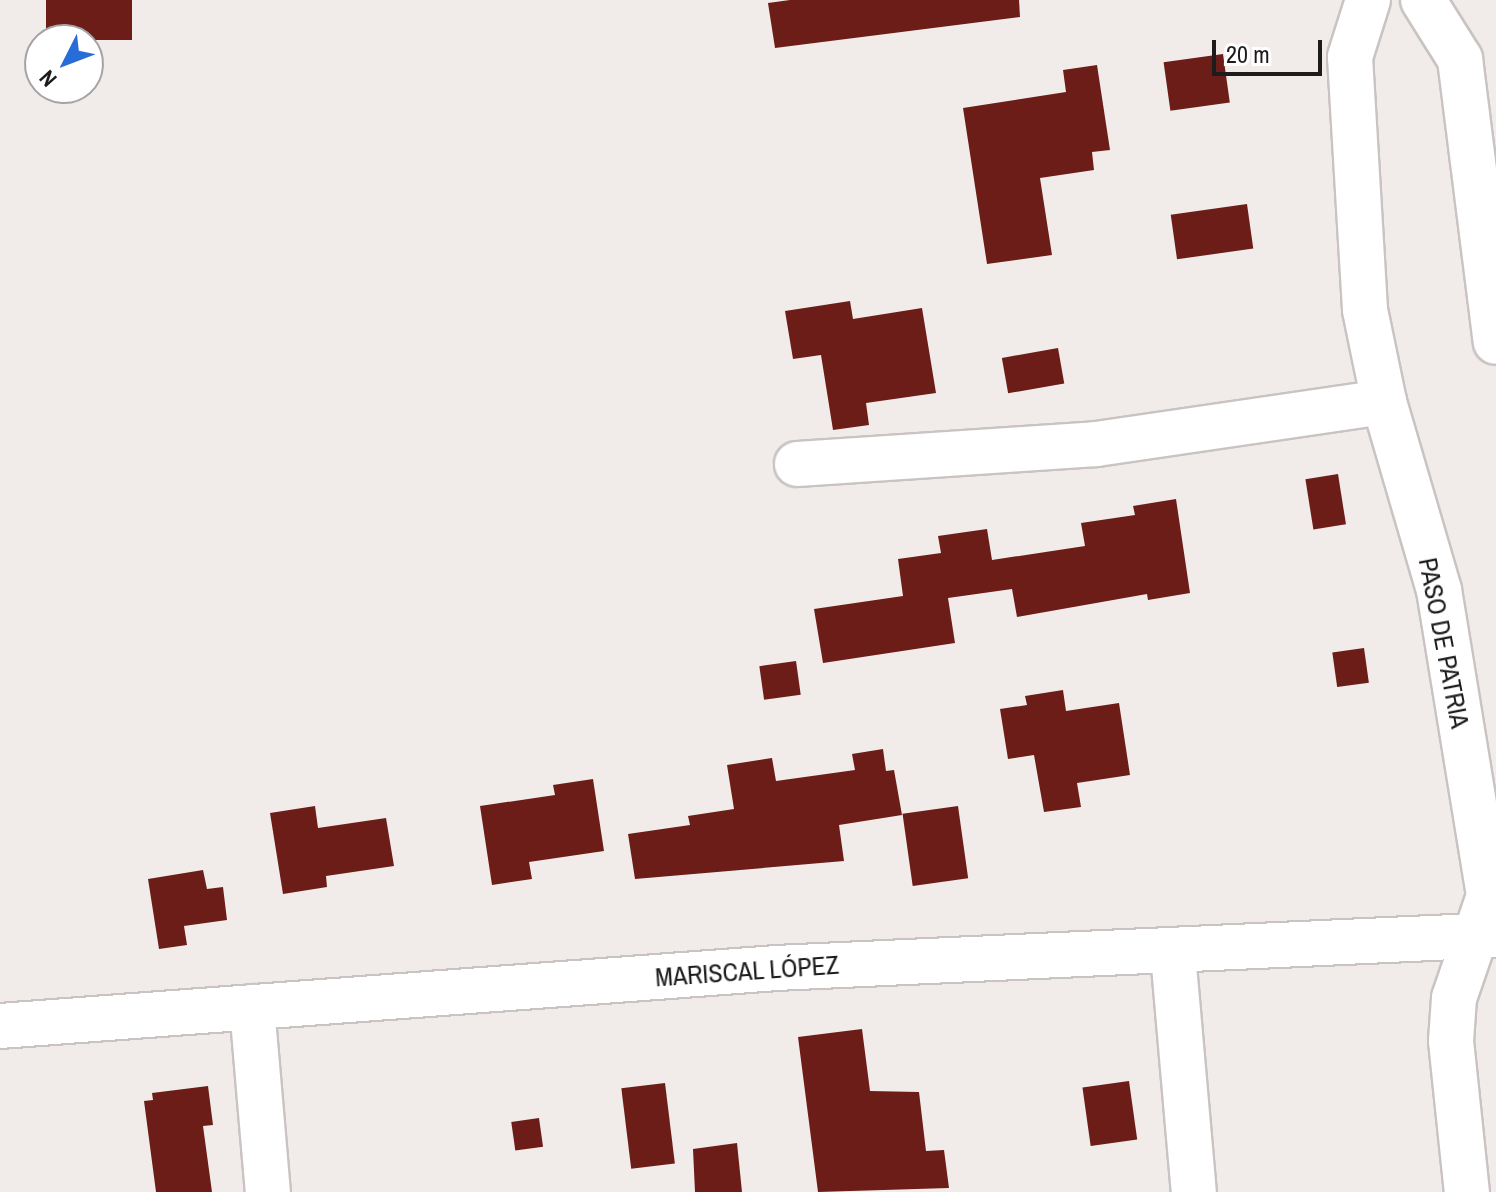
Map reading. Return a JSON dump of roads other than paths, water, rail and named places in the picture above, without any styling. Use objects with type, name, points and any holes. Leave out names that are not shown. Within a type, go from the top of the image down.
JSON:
[{"type":"street","name":"PASO DE PATRIA","points":[[1368,0],[1350,57],[1365,310],[1384,402],[1439,590],[1489,896],[1488,936],[1454,998],[1451,1041],[1467,1192]]},
{"type":"street","points":[[1423,0],[1460,59],[1496,342]]},
{"type":"street","points":[[797,464],[1096,444],[1384,402]]},
{"type":"street","name":"MARISCAL LÓPEZ","points":[[0,1026],[776,968],[1173,954],[1488,936]]},
{"type":"street","points":[[1173,954],[1194,1192]]},
{"type":"street","points":[[252,1007],[268,1192]]}]
